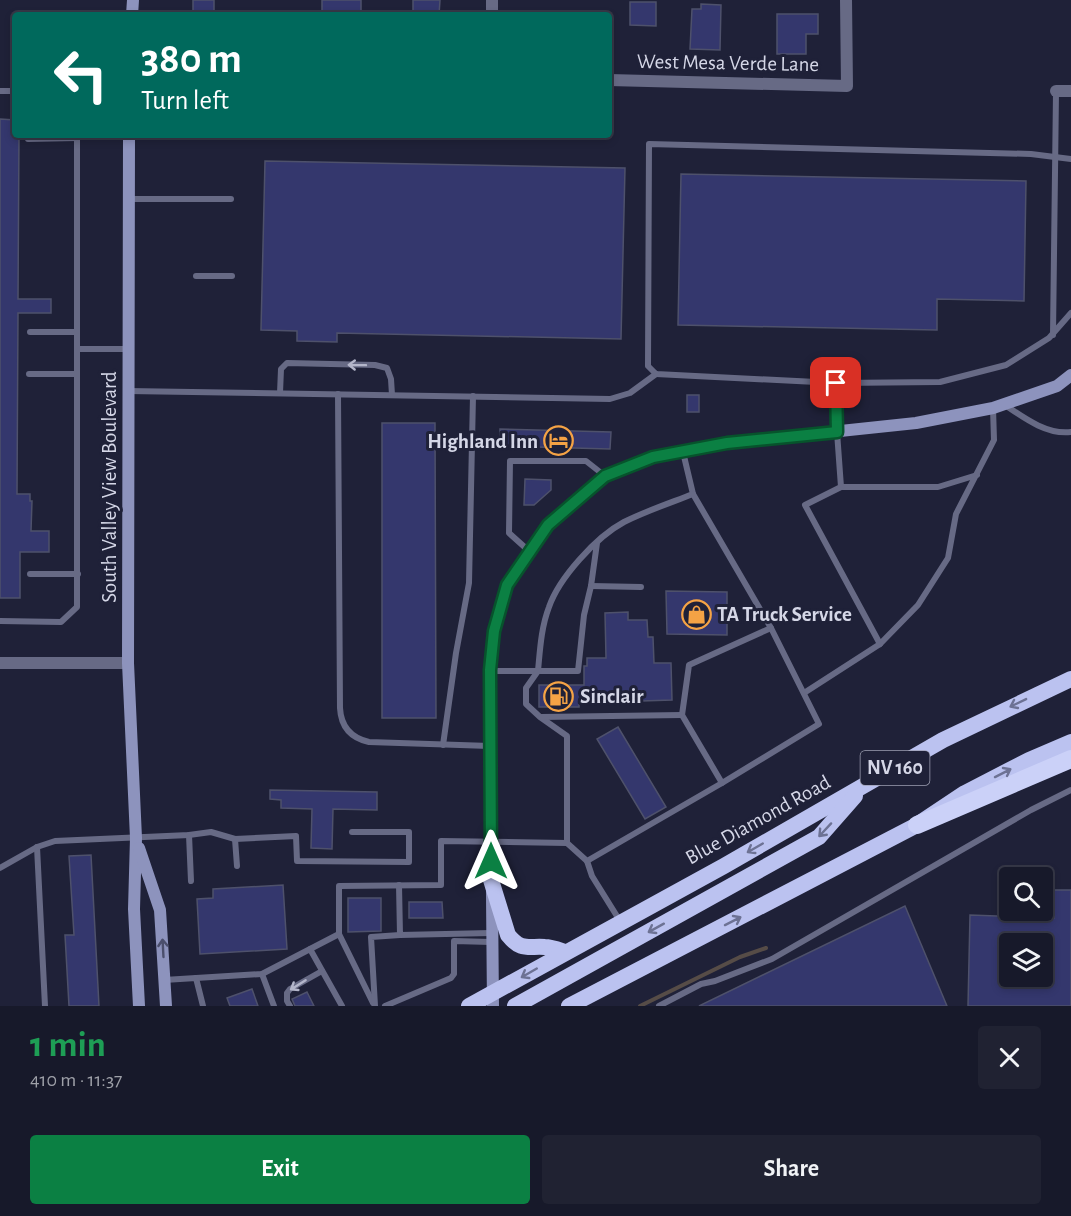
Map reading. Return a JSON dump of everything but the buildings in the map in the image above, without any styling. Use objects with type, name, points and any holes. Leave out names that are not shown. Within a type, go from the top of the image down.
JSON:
[{"type":"highway","name":"Blue Diamond Road","points":[[469,1006],[492,1000],[565,952],[724,866],[943,740],[1071,679]]},
{"type":"highway","name":"NV 160","points":[[569,1006],[918,825],[965,793],[1029,760],[1071,742]]},
{"type":"highway","points":[[918,825],[1071,759]]},
{"type":"highway","points":[[515,1006],[819,837],[863,786]]},
{"type":"highway","points":[[491,880],[508,935],[514,943],[526,948],[545,947],[565,952]]},
{"type":"main road","name":"South Valley View Boulevard","points":[[129,138],[128,663],[136,838],[134,909],[139,1006]]},
{"type":"main road","points":[[492,1000],[490,670],[494,631],[507,585],[548,525],[605,476],[653,457],[727,443],[916,423],[999,406],[1057,386],[1071,375]]},
{"type":"main road","name":"South Valley View Boulevard","points":[[136,838],[160,910],[166,1006]]},
{"type":"street","name":"West Mesa Verde Lane","points":[[612,80],[847,86],[846,0]]},
{"type":"street","points":[[1056,91],[1071,91]]},
{"type":"street","points":[[0,663],[128,663]]},
{"type":"lane","points":[[1053,335],[1056,91]]},
{"type":"lane","points":[[28,139],[52,138]]},
{"type":"lane","points":[[0,621],[61,622],[77,607],[77,138]]},
{"type":"lane","points":[[656,374],[648,366],[649,144],[1031,154],[1071,159]]},
{"type":"lane","points":[[129,199],[231,199]]},
{"type":"lane","points":[[196,276],[232,276]]},
{"type":"lane","points":[[129,391],[610,399],[630,393],[656,374],[836,383],[940,382],[1006,364],[1053,335],[1071,313]]},
{"type":"lane","points":[[30,332],[77,332]]},
{"type":"lane","points":[[77,349],[129,349]]},
{"type":"lane","points":[[280,393],[281,369],[287,363],[375,365],[387,368],[392,395]]},
{"type":"lane","points":[[29,374],[77,374]]},
{"type":"lane","points":[[836,383],[842,488]]},
{"type":"lane","points":[[338,394],[340,717],[349,732],[361,741],[490,746]]},
{"type":"lane","points":[[443,745],[469,583],[473,396]]},
{"type":"lane","points":[[804,693],[880,644],[918,605],[948,558],[956,514],[994,440],[999,406],[1033,423],[1061,433],[1071,432]]},
{"type":"lane","points":[[587,861],[819,724],[771,628],[693,494],[683,451]]},
{"type":"lane","points":[[529,551],[509,533],[510,461],[586,461],[605,476]]},
{"type":"lane","points":[[880,644],[805,506],[842,488],[938,487],[977,475]]},
{"type":"lane","points":[[567,843],[567,736],[526,704],[526,688],[538,671],[542,632],[549,606],[567,574],[597,543],[622,523],[693,494]]},
{"type":"lane","points":[[490,670],[578,670],[584,615],[597,543]]},
{"type":"lane","points":[[30,574],[78,574]]},
{"type":"lane","points":[[591,586],[641,587]]},
{"type":"lane","points":[[722,783],[682,715],[689,666],[771,628]]},
{"type":"lane","points":[[540,717],[682,715]]},
{"type":"lane","points":[[659,1006],[701,984],[715,981],[772,959],[1030,810],[1071,790]]},
{"type":"lane","points":[[0,868],[37,847],[55,841],[211,832],[235,839],[296,836],[297,861],[409,862],[410,832],[352,832]]},
{"type":"lane","points":[[189,835],[191,881]]},
{"type":"lane","points":[[235,839],[237,866]]},
{"type":"lane","points":[[375,1006],[339,934],[339,886],[441,885],[441,841],[567,843],[587,861],[592,876],[621,921]]},
{"type":"lane","points":[[37,847],[45,1006]]},
{"type":"lane","points":[[399,885],[400,935]]},
{"type":"lane","points":[[164,980],[262,974],[339,934]]},
{"type":"lane","points":[[375,1006],[371,937],[400,935],[491,937]]},
{"type":"lane","points":[[385,1006],[451,978],[454,974],[454,941],[491,937]]},
{"type":"lane","points":[[310,949],[342,1006]]},
{"type":"lane","points":[[290,1006],[287,993],[290,988],[322,971]]},
{"type":"lane","points":[[262,974],[274,1006]]},
{"type":"lane","points":[[196,978],[203,1006]]},
{"type":"waterway","points":[[640,1006],[740,957],[766,948]]},
{"type":"place","name":"Highland Inn","points":[[559,441]]},
{"type":"place","name":"TA Truck Service","points":[[696,614]]},
{"type":"place","name":"Sinclair","points":[[559,696]]},
{"type":"route","points":[[491,861],[490,670],[494,631],[507,585],[529,551],[548,525],[605,476],[653,457],[727,443],[837,432],[836,383]]}]
